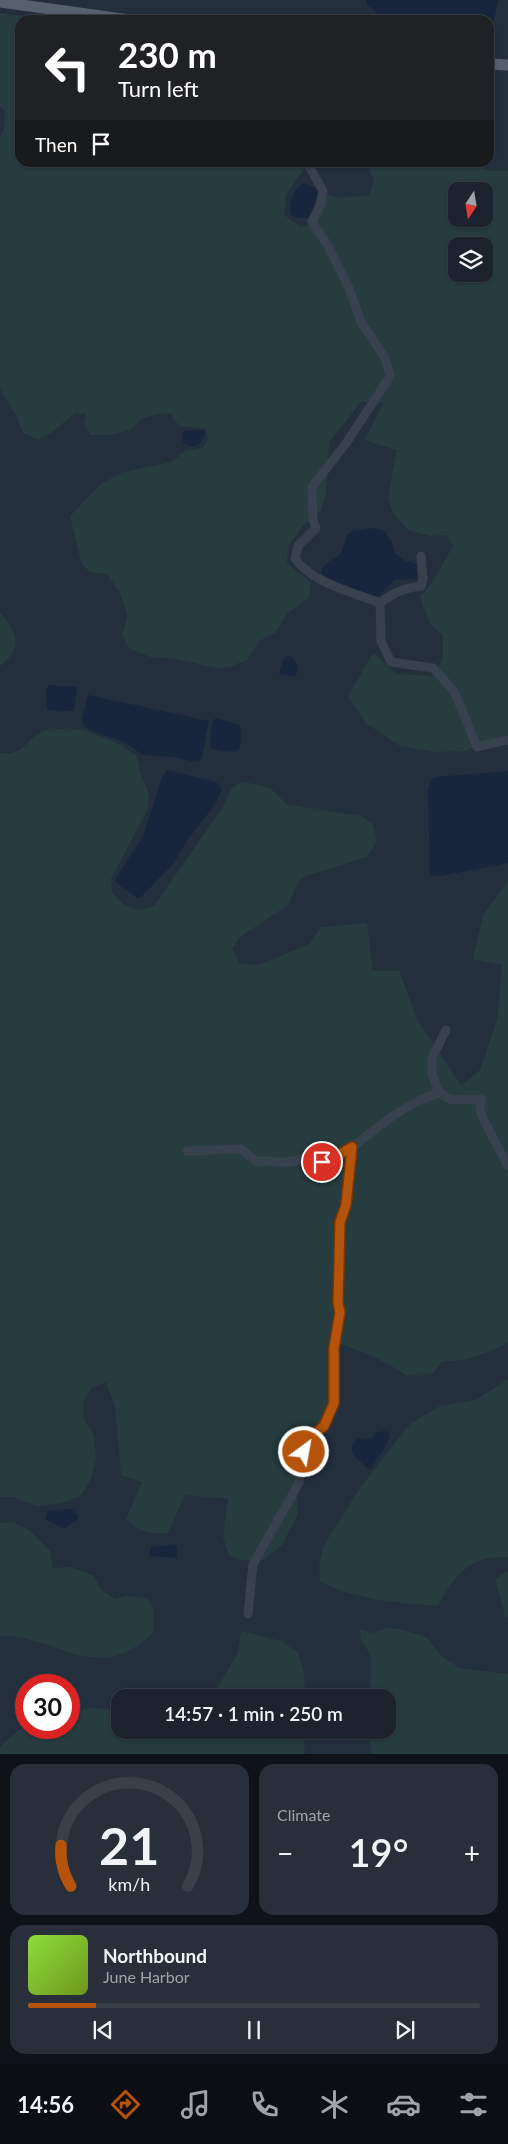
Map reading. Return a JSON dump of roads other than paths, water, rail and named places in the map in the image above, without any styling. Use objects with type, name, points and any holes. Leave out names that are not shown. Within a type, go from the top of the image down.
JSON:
[{"type":"main road","points":[[0,2],[94,15]]},
{"type":"main road","points":[[494,64],[508,65]]},
{"type":"street","points":[[310,167],[323,191],[320,206],[312,222],[327,244],[349,288],[361,322],[385,358],[390,376],[348,442],[312,488],[313,520],[316,528],[298,546],[295,558],[301,568],[327,582],[380,603]]},
{"type":"street","points":[[380,603],[393,593],[420,586],[423,578],[421,556]]},
{"type":"street","points":[[380,603],[381,641],[391,662],[433,668],[454,692],[477,747],[508,740]]},
{"type":"street","points":[[446,1030],[432,1058],[432,1075],[439,1093],[452,1100],[481,1099],[480,1109],[482,1117],[508,1166]]},
{"type":"street","points":[[187,1151],[241,1149],[257,1162],[299,1160],[311,1156],[322,1162],[352,1147],[394,1114],[418,1099],[439,1093]]},
{"type":"street","points":[[248,1614],[253,1564],[299,1483],[305,1442],[324,1426],[334,1403],[334,1348],[340,1312],[338,1303],[340,1222],[346,1205],[352,1147]]},
{"type":"water","points":[[366,0],[498,0],[494,20],[494,15],[380,15],[366,4]]},
{"type":"water","points":[[305,183],[319,189],[319,194],[308,218],[296,218],[291,215],[290,211],[292,196],[297,188]]},
{"type":"water","points":[[204,430],[205,433],[201,443],[197,445],[189,446],[182,439],[184,431]]},
{"type":"water","points":[[372,528],[384,531],[392,542],[394,552],[405,561],[417,564],[417,579],[395,580],[379,596],[375,597],[326,577],[321,573],[324,565],[341,554],[347,535],[353,531]]},
{"type":"water","points":[[287,656],[293,657],[298,664],[296,677],[279,674],[283,659]]},
{"type":"water","points":[[48,685],[77,687],[74,711],[47,710],[46,691]]},
{"type":"water","points":[[88,695],[209,721],[202,757],[199,761],[195,762],[174,757],[143,755],[124,742],[90,730],[84,726],[82,720]]},
{"type":"water","points":[[216,718],[240,725],[241,742],[240,747],[235,752],[212,749],[210,746],[212,722]]},
{"type":"water","points":[[167,770],[216,782],[222,790],[213,807],[186,842],[173,864],[140,898],[137,898],[115,882],[143,836],[162,777]]},
{"type":"water","points":[[508,771],[508,863],[441,876],[430,875],[428,790],[431,780],[435,777]]},
{"type":"water","points":[[378,1432],[389,1432],[388,1441],[372,1468],[369,1469],[355,1457],[351,1447],[357,1439],[371,1438]]},
{"type":"water","points":[[71,1509],[78,1515],[78,1519],[64,1529],[45,1519],[48,1510]]},
{"type":"water","points":[[174,1545],[177,1547],[177,1558],[149,1556],[151,1547]]}]
